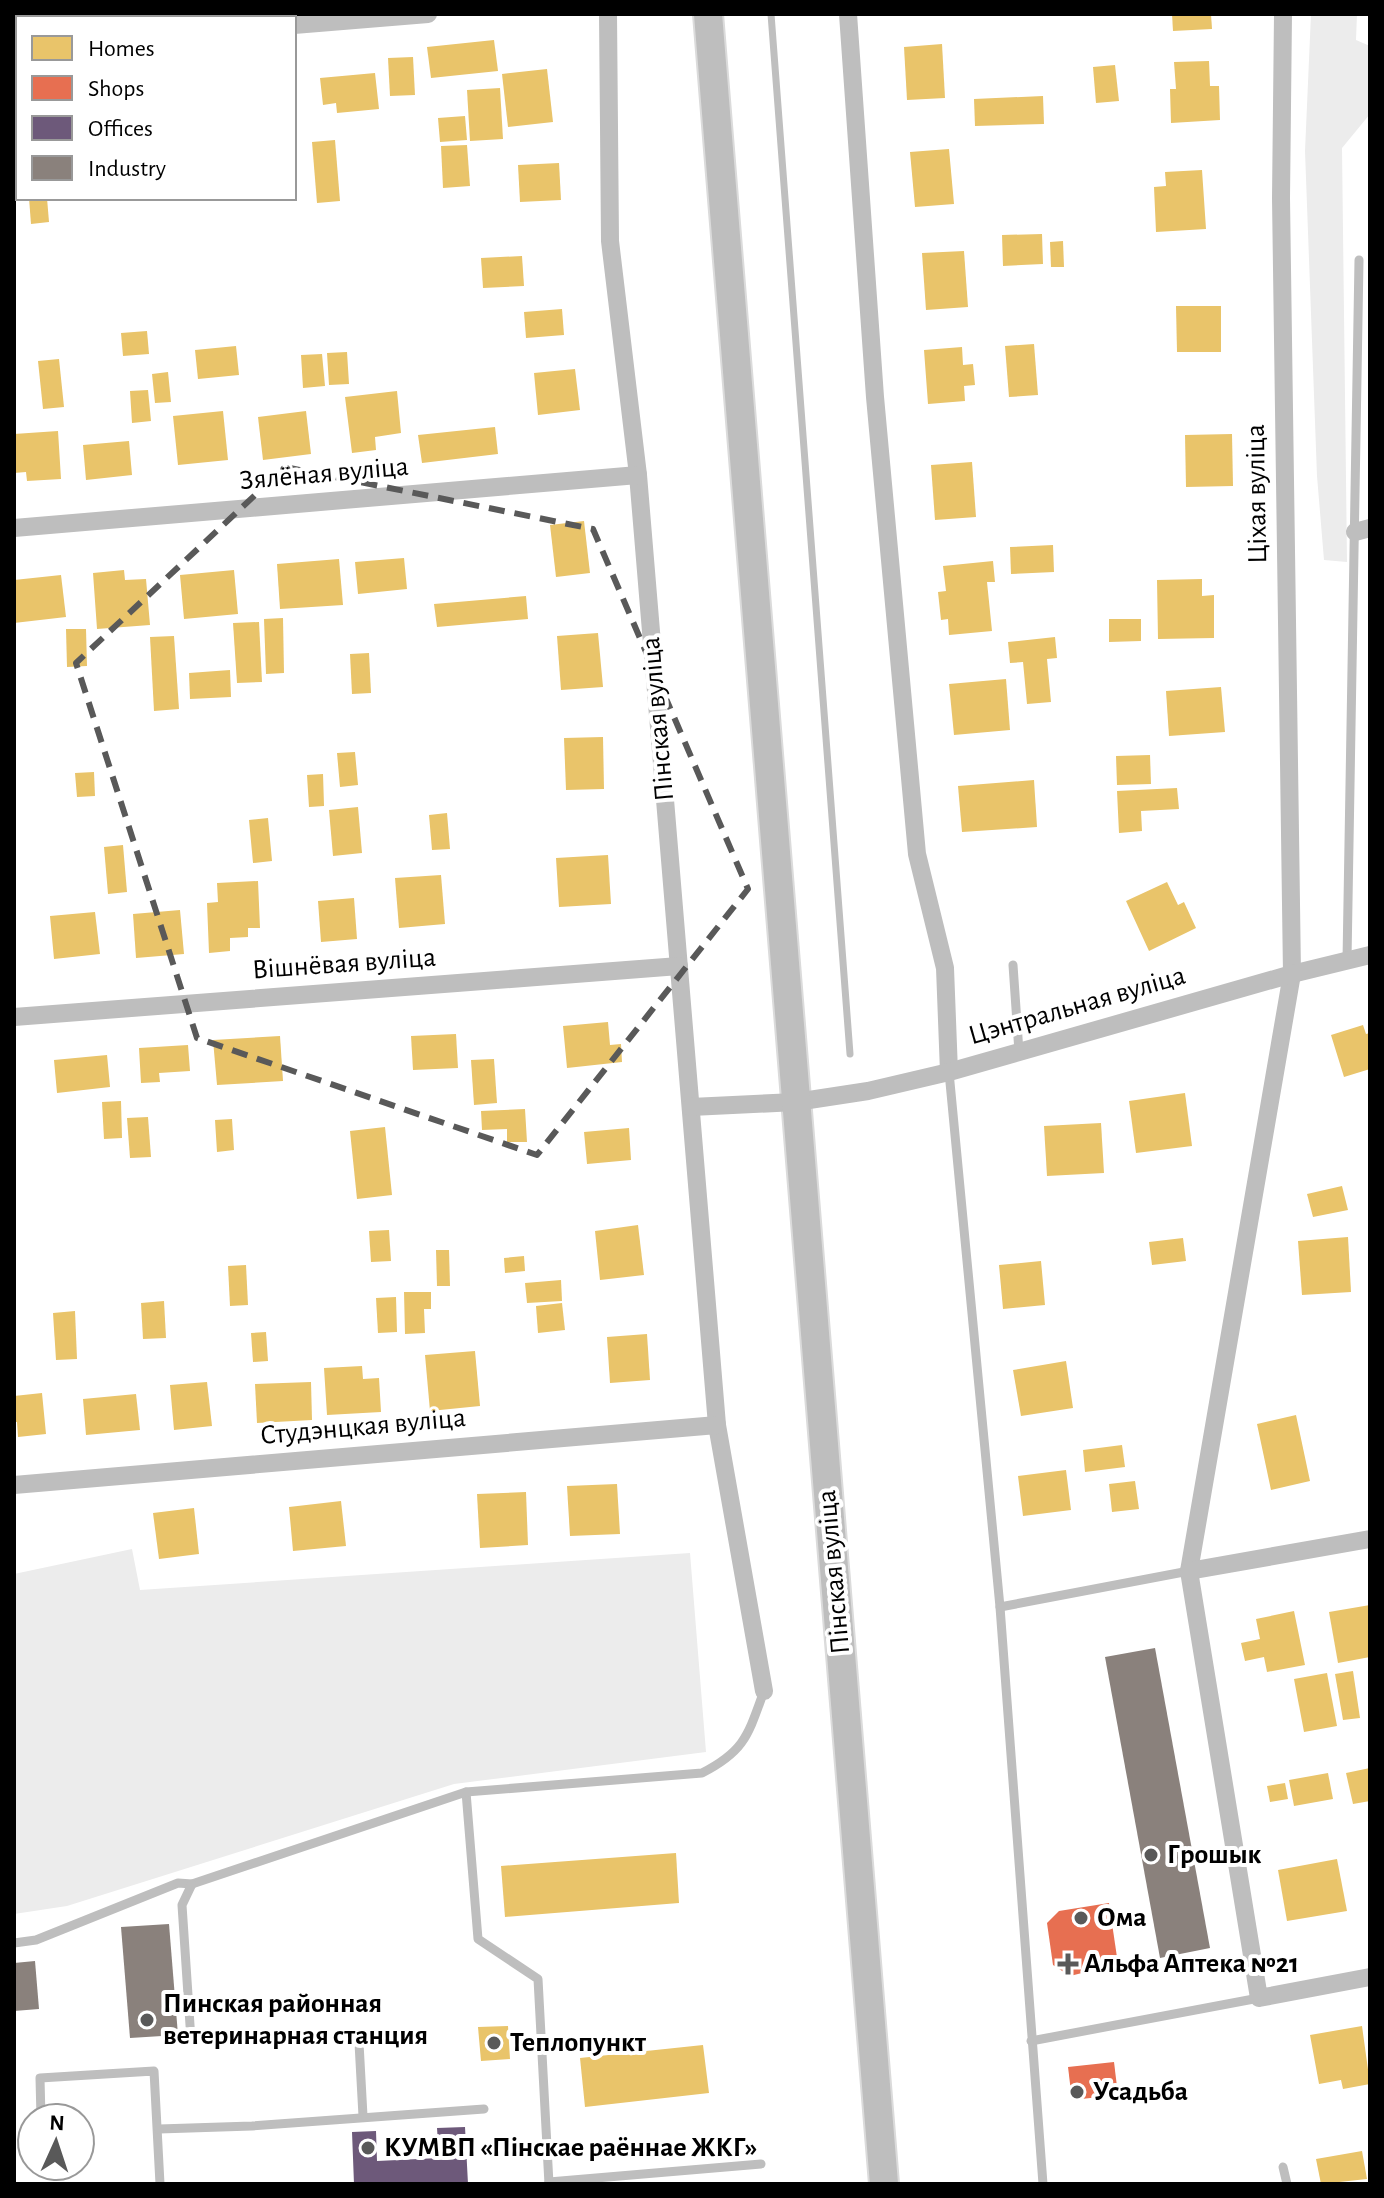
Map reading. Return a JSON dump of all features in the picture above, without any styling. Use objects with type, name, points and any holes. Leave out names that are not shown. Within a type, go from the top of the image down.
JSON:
[{"type":"main road","name":"Пінская вуліца","points":[[708,14],[884,2184]]},
{"type":"street","points":[[296,25],[428,14]]},
{"type":"street","name":"Пінская вуліца","points":[[608,14],[610,241],[638,475],[717,1425],[764,1691]]},
{"type":"street","points":[[848,14],[875,397],[917,854],[945,968],[949,1072]]},
{"type":"street","name":"Ціхая вуліца","points":[[1259,1998],[1189,1571],[1292,974],[1281,198],[1283,14]]},
{"type":"street","name":"Зялёная вуліца","points":[[14,528],[638,475]]},
{"type":"street","name":"Цэнтральная вуліца","points":[[691,1107],[796,1102],[868,1091],[949,1072],[1292,974],[1370,955]]},
{"type":"street","name":"Вішнёвая вуліца","points":[[14,1017],[679,966]]},
{"type":"street","name":"Студэнцкая вуліца","points":[[14,1485],[717,1425]]},
{"type":"street","points":[[1189,1571],[1370,1539]]},
{"type":"street","points":[[1259,1998],[1370,1977]]},
{"type":"lane","points":[[1347,961],[1362,530],[1359,260]]},
{"type":"lane","points":[[1013,965],[1019,1052]]},
{"type":"lane","points":[[949,1072],[1000,1607],[1043,2184]]},
{"type":"lane","points":[[1000,1607],[1189,1571]]},
{"type":"lane","points":[[14,1943],[36,1940],[178,1883],[192,1884],[466,1792],[702,1773],[729,1759],[749,1731],[764,1691]]},
{"type":"lane","points":[[466,1792],[478,1939],[538,1979],[549,2183],[761,2164]]},
{"type":"lane","points":[[191,2040],[182,1905],[192,1884]]},
{"type":"lane","points":[[1031,2041],[1259,1998]]},
{"type":"lane","points":[[359,2043],[363,2116]]},
{"type":"lane","points":[[41,2102],[40,2078],[154,2071],[160,2184]]},
{"type":"lane","points":[[159,2129],[252,2126],[484,2109]]},
{"type":"lane","points":[[1283,2167],[1287,2184]]},
{"type":"highlighted area","points":[[285,467],[593,529],[748,889],[537,1155],[197,1038],[76,663]]},
{"type":"shaded area","points":[[1311,14],[1357,14],[1356,40],[1370,46],[1370,114],[1342,148],[1347,562],[1324,560],[1317,476],[1305,151]]},
{"type":"shaded area","points":[[132,1549],[140,1590],[690,1553],[706,1752],[454,1784],[67,1906],[14,1914],[14,1574]]},
{"type":"building: Homes","points":[[1172,14],[1211,14],[1212,29],[1173,31]]},
{"type":"building: Homes","points":[[494,40],[498,71],[431,78],[427,47]]},
{"type":"building: Homes","points":[[942,44],[945,98],[907,100],[904,47]]},
{"type":"building: Homes","points":[[413,57],[415,95],[390,96],[388,58]]},
{"type":"building: Homes","points":[[1209,61],[1210,86],[1219,86],[1220,120],[1171,123],[1170,89],[1176,89],[1174,62]]},
{"type":"building: Homes","points":[[1115,65],[1119,101],[1096,103],[1093,67]]},
{"type":"building: Homes","points":[[547,69],[553,122],[508,127],[502,74]]},
{"type":"building: Homes","points":[[375,73],[379,109],[337,113],[336,103],[323,105],[320,78]]},
{"type":"building: Homes","points":[[500,88],[503,139],[470,141],[467,90]]},
{"type":"building: Homes","points":[[1043,96],[1044,124],[975,126],[974,99]]},
{"type":"building: Homes","points":[[465,116],[467,140],[440,142],[438,118]]},
{"type":"building: Homes","points":[[335,140],[340,201],[317,203],[312,142]]},
{"type":"building: Homes","points":[[467,145],[470,186],[443,188],[441,146]]},
{"type":"building: Homes","points":[[949,149],[954,204],[915,207],[910,152]]},
{"type":"building: Homes","points":[[559,163],[561,200],[520,202],[518,165]]},
{"type":"building: Homes","points":[[1202,170],[1206,229],[1156,232],[1154,187],[1166,186],[1165,172]]},
{"type":"building: Homes","points":[[29,200],[47,200],[49,222],[31,224]]},
{"type":"building: Homes","points":[[1042,234],[1043,264],[1003,266],[1002,235]]},
{"type":"building: Homes","points":[[1063,241],[1064,267],[1051,267],[1050,242]]},
{"type":"building: Homes","points":[[964,251],[968,307],[926,310],[922,253]]},
{"type":"building: Homes","points":[[522,256],[524,286],[483,288],[481,258]]},
{"type":"building: Homes","points":[[1176,306],[1221,306],[1221,352],[1177,352]]},
{"type":"building: Homes","points":[[562,309],[564,335],[526,338],[524,312]]},
{"type":"building: Homes","points":[[147,331],[149,354],[123,356],[121,333]]},
{"type":"building: Homes","points":[[1034,344],[1038,395],[1009,397],[1005,346]]},
{"type":"building: Homes","points":[[236,346],[239,375],[198,379],[195,350]]},
{"type":"building: Homes","points":[[962,347],[963,365],[973,364],[975,385],[964,386],[965,401],[928,404],[924,350]]},
{"type":"building: Homes","points":[[347,352],[349,384],[329,385],[327,353]]},
{"type":"building: Homes","points":[[322,354],[325,386],[303,388],[301,355]]},
{"type":"building: Homes","points":[[59,359],[64,407],[43,409],[38,361]]},
{"type":"building: Homes","points":[[575,369],[580,410],[538,415],[534,373]]},
{"type":"building: Homes","points":[[168,372],[171,402],[155,403],[152,374]]},
{"type":"building: Homes","points":[[148,390],[151,421],[132,423],[130,391]]},
{"type":"building: Homes","points":[[397,391],[401,433],[375,437],[376,450],[352,453],[345,397]]},
{"type":"building: Homes","points":[[223,411],[228,460],[178,465],[173,416]]},
{"type":"building: Homes","points":[[306,411],[311,454],[263,460],[258,417]]},
{"type":"building: Homes","points":[[495,427],[498,454],[422,463],[418,435]]},
{"type":"building: Homes","points":[[58,431],[61,479],[27,481],[26,472],[14,473],[14,434]]},
{"type":"building: Homes","points":[[1232,434],[1233,486],[1186,487],[1185,435]]},
{"type":"building: Homes","points":[[129,441],[132,475],[86,480],[83,445]]},
{"type":"building: Homes","points":[[972,462],[976,517],[935,520],[931,465]]},
{"type":"building: Homes","points":[[584,521],[590,573],[556,577],[550,525]]},
{"type":"building: Homes","points":[[1053,545],[1054,572],[1011,574],[1010,547]]},
{"type":"building: Homes","points":[[404,558],[407,589],[358,594],[355,562]]},
{"type":"building: Homes","points":[[339,559],[343,605],[280,609],[277,564]]},
{"type":"building: Homes","points":[[993,561],[995,582],[987,582],[992,631],[949,635],[948,619],[941,620],[938,592],[946,591],[943,566]]},
{"type":"building: Homes","points":[[124,570],[125,580],[146,579],[150,625],[97,629],[93,573]]},
{"type":"building: Homes","points":[[234,570],[238,614],[184,619],[180,575]]},
{"type":"building: Homes","points":[[61,575],[66,617],[14,623],[14,580]]},
{"type":"building: Homes","points":[[1202,579],[1202,596],[1214,595],[1214,638],[1158,639],[1157,580]]},
{"type":"building: Homes","points":[[526,596],[528,619],[437,627],[434,604]]},
{"type":"building: Homes","points":[[283,618],[284,673],[266,674],[264,619]]},
{"type":"building: Homes","points":[[1109,619],[1141,619],[1141,641],[1109,642]]},
{"type":"building: Homes","points":[[259,622],[262,682],[237,683],[233,623]]},
{"type":"building: Homes","points":[[66,629],[86,629],[87,666],[67,667]]},
{"type":"building: Homes","points":[[598,633],[603,687],[561,690],[557,636]]},
{"type":"building: Homes","points":[[174,636],[179,709],[154,711],[150,637]]},
{"type":"building: Homes","points":[[1055,637],[1057,658],[1047,659],[1051,702],[1027,704],[1023,662],[1010,663],[1008,642]]},
{"type":"building: Homes","points":[[369,653],[371,693],[352,694],[350,654]]},
{"type":"building: Homes","points":[[230,670],[231,697],[190,699],[189,673]]},
{"type":"building: Homes","points":[[1006,679],[1010,730],[954,735],[949,684]]},
{"type":"building: Homes","points":[[1221,687],[1225,732],[1169,736],[1166,691]]},
{"type":"building: Homes","points":[[603,737],[604,789],[566,790],[564,738]]},
{"type":"building: Homes","points":[[355,752],[358,785],[340,787],[337,753]]},
{"type":"building: Homes","points":[[1150,755],[1151,784],[1117,785],[1116,756]]},
{"type":"building: Homes","points":[[94,772],[95,796],[77,797],[75,773]]},
{"type":"building: Homes","points":[[323,774],[324,806],[309,807],[307,775]]},
{"type":"building: Homes","points":[[1034,780],[1037,827],[962,832],[958,786]]},
{"type":"building: Homes","points":[[1177,788],[1179,809],[1141,811],[1142,831],[1119,833],[1117,791]]},
{"type":"building: Homes","points":[[358,807],[362,853],[333,856],[329,810]]},
{"type":"building: Homes","points":[[447,813],[450,849],[432,850],[429,815]]},
{"type":"building: Homes","points":[[268,818],[272,861],[253,863],[249,820]]},
{"type":"building: Homes","points":[[123,845],[127,892],[108,894],[104,847]]},
{"type":"building: Homes","points":[[608,855],[611,904],[559,907],[556,858]]},
{"type":"building: Homes","points":[[441,875],[445,924],[399,928],[395,878]]},
{"type":"building: Homes","points":[[258,881],[260,928],[248,928],[248,937],[230,938],[230,951],[209,953],[207,903],[218,902],[217,883]]},
{"type":"building: Homes","points":[[1167,882],[1178,905],[1184,902],[1196,928],[1149,951],[1126,901]]},
{"type":"building: Homes","points":[[354,898],[357,939],[321,942],[318,901]]},
{"type":"building: Homes","points":[[180,910],[184,954],[136,958],[133,914]]},
{"type":"building: Homes","points":[[95,912],[100,954],[54,959],[50,916]]},
{"type":"building: Homes","points":[[608,1022],[610,1045],[621,1044],[622,1062],[567,1068],[563,1026]]},
{"type":"building: Homes","points":[[1363,1025],[1366,1034],[1370,1033],[1370,1069],[1344,1077],[1331,1035]]},
{"type":"building: Homes","points":[[456,1034],[458,1068],[413,1070],[411,1036]]},
{"type":"building: Homes","points":[[280,1036],[283,1081],[217,1085],[213,1040]]},
{"type":"building: Homes","points":[[188,1045],[190,1071],[159,1073],[160,1082],[141,1083],[139,1048]]},
{"type":"building: Homes","points":[[107,1055],[110,1087],[57,1093],[54,1060]]},
{"type":"building: Homes","points":[[494,1059],[497,1103],[474,1105],[471,1060]]},
{"type":"building: Homes","points":[[1185,1093],[1192,1146],[1136,1153],[1129,1101]]},
{"type":"building: Homes","points":[[121,1101],[122,1138],[104,1139],[102,1102]]},
{"type":"building: Homes","points":[[525,1109],[527,1142],[507,1142],[507,1129],[482,1130],[481,1111]]},
{"type":"building: Homes","points":[[148,1117],[151,1157],[130,1158],[127,1118]]},
{"type":"building: Homes","points":[[232,1119],[234,1150],[217,1152],[215,1120]]},
{"type":"building: Homes","points":[[1101,1123],[1104,1173],[1047,1176],[1044,1126]]},
{"type":"building: Homes","points":[[385,1127],[392,1195],[357,1199],[350,1131]]},
{"type":"building: Homes","points":[[629,1128],[631,1160],[587,1164],[584,1132]]},
{"type":"building: Homes","points":[[1342,1186],[1348,1210],[1313,1217],[1307,1194]]},
{"type":"building: Homes","points":[[638,1225],[644,1275],[600,1280],[595,1231]]},
{"type":"building: Homes","points":[[389,1230],[391,1261],[371,1262],[369,1231]]},
{"type":"building: Homes","points":[[1348,1237],[1351,1292],[1302,1295],[1298,1241]]},
{"type":"building: Homes","points":[[1183,1238],[1186,1261],[1152,1265],[1149,1242]]},
{"type":"building: Homes","points":[[436,1250],[449,1250],[450,1286],[437,1286]]},
{"type":"building: Homes","points":[[524,1256],[525,1271],[505,1273],[504,1258]]},
{"type":"building: Homes","points":[[1041,1261],[1045,1305],[1003,1309],[999,1265]]},
{"type":"building: Homes","points":[[246,1265],[248,1305],[230,1306],[228,1266]]},
{"type":"building: Homes","points":[[561,1280],[562,1301],[527,1303],[525,1283]]},
{"type":"building: Homes","points":[[404,1292],[431,1292],[431,1309],[424,1309],[425,1333],[405,1334]]},
{"type":"building: Homes","points":[[396,1297],[397,1332],[378,1333],[376,1298]]},
{"type":"building: Homes","points":[[164,1301],[166,1338],[143,1339],[141,1303]]},
{"type":"building: Homes","points":[[562,1303],[565,1330],[538,1333],[536,1306]]},
{"type":"building: Homes","points":[[75,1311],[77,1359],[56,1360],[53,1313]]},
{"type":"building: Homes","points":[[266,1332],[268,1361],[253,1362],[251,1333]]},
{"type":"building: Homes","points":[[647,1334],[650,1380],[610,1383],[607,1337]]},
{"type":"building: Homes","points":[[475,1351],[480,1406],[430,1411],[425,1355]]},
{"type":"building: Homes","points":[[1066,1361],[1073,1408],[1021,1416],[1013,1370]]},
{"type":"building: Homes","points":[[362,1366],[363,1379],[379,1378],[381,1412],[327,1415],[324,1368]]},
{"type":"building: Homes","points":[[207,1382],[212,1426],[174,1430],[170,1385]]},
{"type":"building: Homes","points":[[311,1382],[312,1420],[257,1423],[255,1384]]},
{"type":"building: Homes","points":[[42,1393],[46,1434],[18,1437],[17,1422],[14,1422],[14,1396]]},
{"type":"building: Homes","points":[[136,1394],[140,1430],[86,1435],[83,1399]]},
{"type":"building: Homes","points":[[1296,1415],[1310,1481],[1271,1490],[1257,1424]]},
{"type":"building: Homes","points":[[1122,1445],[1125,1467],[1085,1472],[1083,1450]]},
{"type":"building: Homes","points":[[1066,1470],[1071,1510],[1023,1516],[1018,1476]]},
{"type":"building: Homes","points":[[1135,1481],[1139,1509],[1112,1512],[1109,1484]]},
{"type":"building: Homes","points":[[617,1484],[620,1534],[570,1536],[567,1486]]},
{"type":"building: Homes","points":[[526,1492],[528,1545],[480,1548],[477,1494]]},
{"type":"building: Homes","points":[[341,1501],[346,1546],[293,1551],[289,1507]]},
{"type":"building: Homes","points":[[194,1508],[199,1554],[159,1559],[153,1513]]},
{"type":"building: Homes","points":[[1370,1605],[1370,1657],[1338,1663],[1329,1612]]},
{"type":"building: Homes","points":[[1294,1611],[1305,1665],[1267,1672],[1264,1657],[1245,1661],[1241,1643],[1260,1639],[1256,1619]]},
{"type":"building: Homes","points":[[1353,1671],[1360,1718],[1343,1720],[1335,1674]]},
{"type":"building: Homes","points":[[1327,1673],[1337,1726],[1304,1732],[1294,1679]]},
{"type":"building: Homes","points":[[1370,1768],[1370,1801],[1353,1804],[1346,1773]]},
{"type":"building: Homes","points":[[1328,1773],[1333,1799],[1294,1806],[1289,1780]]},
{"type":"building: Homes","points":[[1285,1783],[1288,1799],[1270,1802],[1267,1786]]},
{"type":"building: Homes","points":[[676,1853],[679,1903],[505,1917],[501,1866]]},
{"type":"building: Homes","points":[[1337,1859],[1347,1911],[1287,1921],[1278,1870]]},
{"type":"building: Homes","name":"Теплопункт","points":[[508,2026],[510,2059],[481,2061],[478,2027]]},
{"type":"building: Homes","points":[[1362,2026],[1370,2084],[1343,2089],[1341,2080],[1319,2084],[1310,2035]]},
{"type":"building: Homes","points":[[703,2045],[709,2093],[585,2107],[580,2058]]},
{"type":"building: Homes","points":[[1362,2151],[1367,2179],[1321,2184],[1316,2159]]},
{"type":"building: Shops","points":[[1109,1903],[1118,1964],[1070,1976],[1053,1965],[1047,1923],[1059,1911]]},
{"type":"building: Shops","points":[[1114,2062],[1118,2095],[1072,2100],[1068,2067]]},
{"type":"building: Offices","points":[[465,2127],[468,2184],[354,2184],[352,2132],[376,2131],[377,2161],[439,2158],[437,2128]]},
{"type":"building: Industry","points":[[1155,1648],[1210,1948],[1160,1958],[1105,1657]]},
{"type":"building: Industry","points":[[169,1924],[178,2035],[130,2038],[121,1927]]},
{"type":"building: Industry","points":[[35,1961],[39,2009],[14,2011],[14,1963]]},
{"type":"waterway","points":[[771,14],[850,1054]]},
{"type":"place","name":"Грошык","points":[[1151,1855]]},
{"type":"place","name":"Ома","points":[[1081,1918]]},
{"type":"place","name":"Альфа Аптека №21","points":[[1068,1964]]},
{"type":"place","name":"Пинская районная ветеринарная станция","points":[[147,2020]]},
{"type":"place","name":"Теплопункт","points":[[494,2043]]},
{"type":"place","name":"Усадьба","points":[[1077,2092]]},
{"type":"place","name":"КУМВП «Пінскае раённае ЖКГ»","points":[[368,2148]]}]
